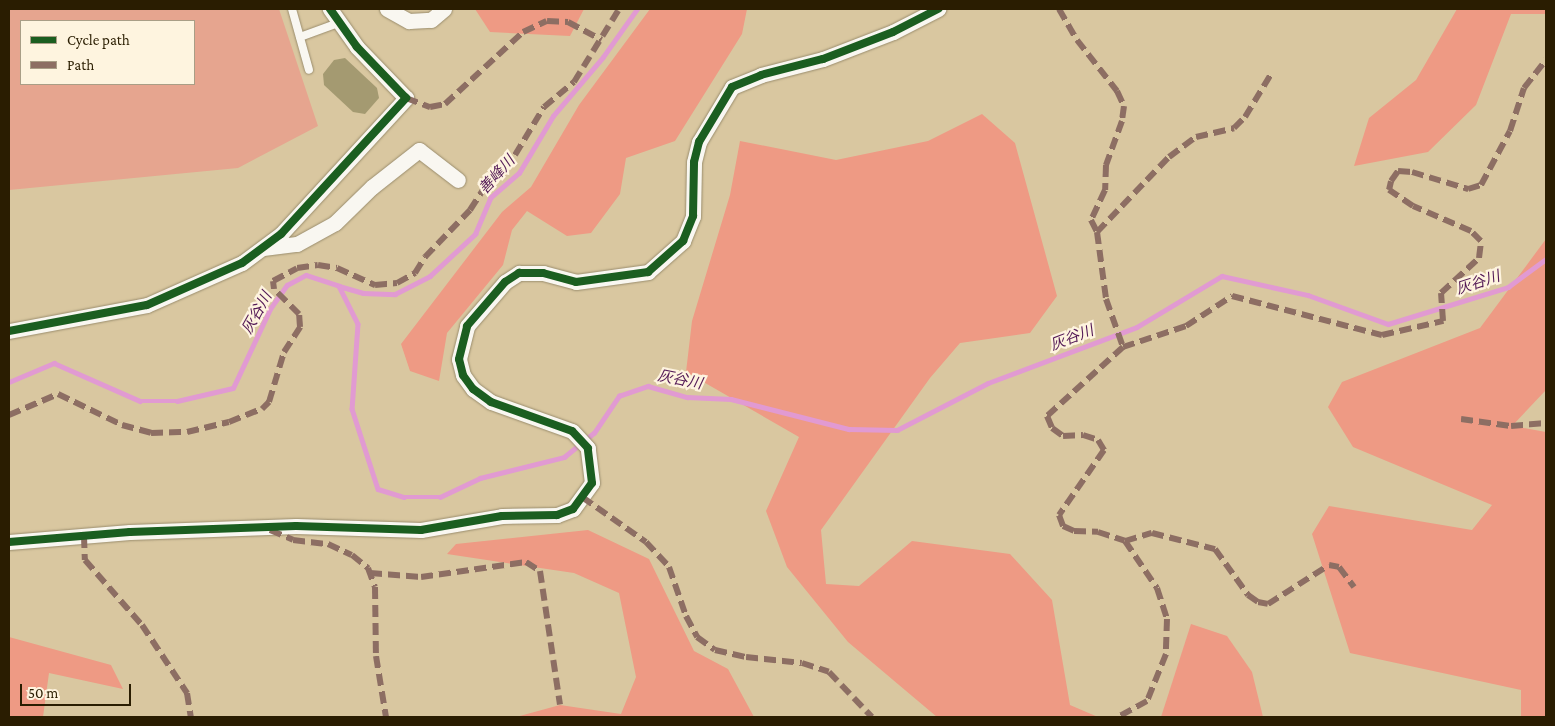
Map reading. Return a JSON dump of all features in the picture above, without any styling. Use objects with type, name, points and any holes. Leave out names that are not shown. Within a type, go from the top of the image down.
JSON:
[{"type":"street","points":[[9,331],[147,304],[226,271],[281,234],[406,98],[338,23],[330,9]]},
{"type":"street","points":[[387,9],[409,22],[431,20],[444,9]]},
{"type":"street","points":[[9,542],[130,532],[296,526],[420,530],[502,516],[557,515],[573,509],[592,483],[588,448],[572,431],[491,402],[473,389],[463,375],[459,359],[467,326],[505,282],[519,273],[543,273],[576,282],[648,272],[683,241],[693,216],[694,162],[699,142],[732,88],[761,75],[823,59],[893,32],[938,9]]},
{"type":"street","points":[[262,248],[297,244],[335,223],[372,186],[419,150],[458,180]]},
{"type":"lane","points":[[292,9],[309,70]]},
{"type":"lane","points":[[300,37],[338,23]]},
{"type":"shaded area","points":[[9,9],[279,9],[318,126],[238,168],[9,190]]},
{"type":"shaded area","points":[[475,9],[584,9],[570,36],[490,32]]},
{"type":"shaded area","points":[[650,9],[747,9],[742,34],[675,141],[626,158],[620,194],[591,233],[567,236],[527,211],[512,230],[503,265],[447,333],[439,381],[410,371],[401,344],[502,212],[531,187],[579,105]]},
{"type":"shaded area","points":[[1457,9],[1546,9],[1546,14],[1511,14],[1476,105],[1428,152],[1354,166],[1369,118],[1416,80]]},
{"type":"shaded area","points":[[982,114],[1015,143],[1057,296],[1030,333],[960,343],[930,378],[821,530],[826,584],[859,586],[912,541],[1010,554],[1052,600],[1070,705],[1098,717],[937,717],[848,642],[787,567],[766,511],[799,437],[686,372],[692,321],[730,195],[740,141],[836,160],[928,141]]},
{"type":"shaded area","points":[[1546,239],[1546,390],[1512,426],[1546,432],[1546,717],[1521,717],[1521,690],[1350,653],[1312,534],[1329,506],[1472,530],[1492,505],[1353,447],[1328,407],[1342,382],[1480,328]]},
{"type":"shaded area","points":[[588,530],[649,559],[694,651],[728,669],[754,717],[516,717],[560,705],[621,714],[636,677],[619,593],[574,573],[447,554],[456,544]]},
{"type":"shaded area","points":[[1191,624],[1227,636],[1252,672],[1263,717],[1161,717]]},
{"type":"shaded area","points":[[9,637],[111,665],[123,689],[49,673],[43,717],[9,717]]},
{"type":"building","points":[[345,58],[377,88],[379,98],[365,114],[353,112],[324,85],[323,74],[334,60]]},
{"type":"waterway","name":"善峰川","points":[[339,286],[363,293],[395,294],[430,276],[475,234],[490,198],[519,173],[553,116],[603,57],[637,9]]},
{"type":"waterway","name":"灰谷川","points":[[9,382],[54,363],[140,401],[177,401],[233,388],[270,309],[287,285],[306,275],[339,286],[358,324],[352,409],[378,489],[404,497],[440,497],[480,478],[564,457],[594,433],[619,396],[648,386],[687,397],[731,399],[849,429],[897,430],[988,383],[1137,327],[1222,276],[1308,295],[1388,324],[1508,287],[1546,259]]},
{"type":"marked path","points":[[9,415],[58,394],[122,425],[151,433],[187,432],[229,422],[262,409],[269,402],[284,352],[300,327],[299,314],[274,289],[273,281],[297,268],[318,265],[337,268],[375,285],[397,283],[415,273],[425,257],[470,210],[490,179],[515,155],[544,107],[574,82],[619,9]]},
{"type":"marked path","points":[[1059,9],[1077,40],[1117,91],[1124,106],[1122,121],[1106,165],[1105,190],[1091,220],[1097,232],[1106,299],[1123,347],[1047,416],[1052,428],[1063,436],[1083,435],[1098,440],[1104,450],[1059,515],[1063,526],[1074,531],[1098,532],[1125,541],[1157,588],[1167,619],[1166,654],[1147,701],[1118,717]]},
{"type":"marked path","points":[[406,98],[430,107],[445,104],[523,32],[547,21],[568,22],[602,40]]},
{"type":"marked path","points":[[1123,347],[1186,326],[1232,296],[1382,335],[1443,321],[1441,293],[1479,258],[1481,241],[1471,231],[1413,206],[1389,190],[1391,181],[1398,171],[1412,172],[1468,189],[1481,185],[1510,131],[1524,88],[1546,60]]},
{"type":"marked path","points":[[1097,232],[1169,157],[1196,137],[1234,128],[1245,117],[1271,74]]},
{"type":"marked path","points":[[1461,419],[1511,426],[1546,423]]},
{"type":"marked path","points":[[582,497],[646,542],[669,567],[686,616],[697,637],[715,650],[746,657],[802,663],[829,672],[872,717]]},
{"type":"marked path","points":[[270,530],[293,540],[328,544],[352,555],[368,568],[375,587],[376,656],[386,717]]},
{"type":"marked path","points":[[1125,541],[1152,533],[1215,549],[1248,595],[1258,602],[1268,604],[1329,565],[1339,567],[1354,587]]},
{"type":"marked path","points":[[84,536],[85,560],[142,625],[187,693],[191,717]]},
{"type":"marked path","points":[[370,573],[421,577],[526,562],[540,571],[560,705]]},
{"type":"cycle path","points":[[9,331],[147,305],[242,263],[281,234],[406,98],[357,47],[330,9]]},
{"type":"cycle path","points":[[9,542],[130,532],[296,526],[421,530],[502,516],[557,515],[573,509],[592,483],[588,448],[572,431],[491,402],[473,389],[463,375],[459,359],[467,326],[505,282],[519,273],[543,273],[576,282],[648,272],[683,241],[693,216],[694,162],[699,142],[732,87],[761,75],[823,59],[893,32],[938,9]]}]
